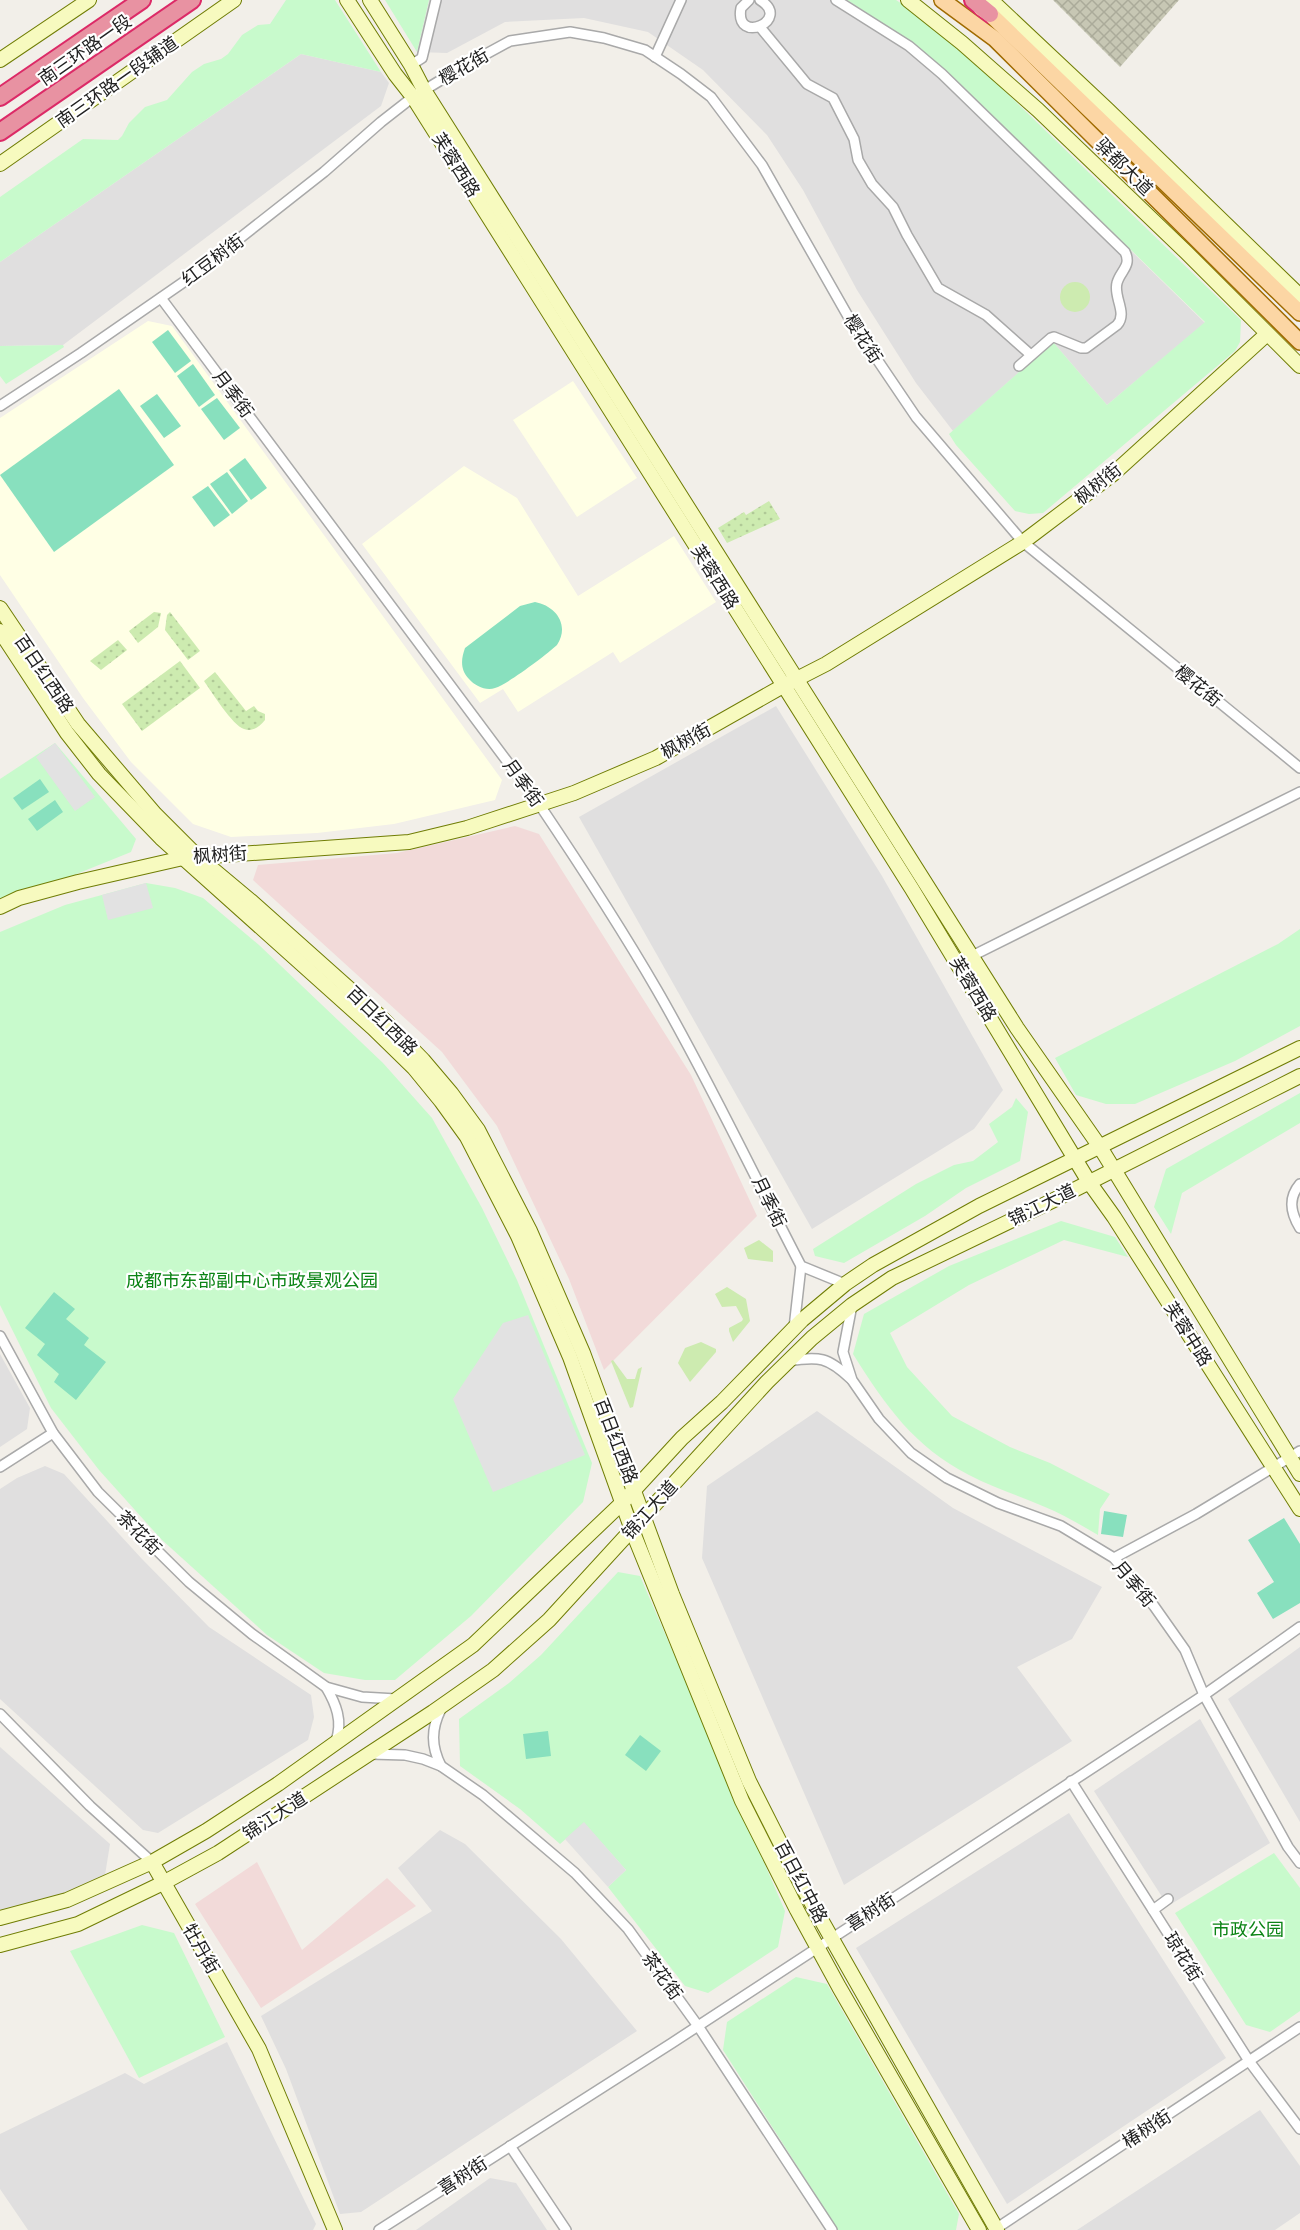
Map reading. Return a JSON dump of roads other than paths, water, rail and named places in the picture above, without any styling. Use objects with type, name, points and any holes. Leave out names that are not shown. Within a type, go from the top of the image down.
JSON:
[{"type":"highway","name":"南三环路一段","points":[[0,97],[142,0]]},
{"type":"highway","name":"南三环路一段","points":[[0,132],[192,0]]},
{"type":"highway","points":[[973,0],[990,7]]},
{"type":"main road","points":[[0,60],[89,0]]},
{"type":"main road","name":"南三环路一段辅道","points":[[0,164],[234,0]]},
{"type":"main road","name":"芙蓉西路","points":[[347,0],[395,74],[419,94],[796,679],[1017,1028],[1100,1147]]},
{"type":"main road","name":"芙蓉西路","points":[[370,0],[411,65],[419,94],[1076,1158]]},
{"type":"main road","points":[[908,0],[962,43],[1038,110],[1186,252],[1300,366]]},
{"type":"main road","name":"驿都大道","points":[[942,0],[995,39],[1300,342]]},
{"type":"main road","points":[[968,0],[990,7],[1107,109],[1300,296]]},
{"type":"main road","points":[[990,7],[1075,94],[1300,313]]},
{"type":"main road","name":"枫树街","points":[[0,907],[19,898],[78,882],[183,858],[409,842],[467,828],[574,793],[656,758],[835,659],[1023,542],[1113,474],[1267,334]]},
{"type":"main road","name":"百日红西路","points":[[0,608],[78,724],[154,814],[198,857],[382,1018],[452,1093],[478,1130],[530,1231],[583,1353],[644,1516]]},
{"type":"main road","name":"百日红西路","points":[[0,631],[67,733],[99,774],[183,858],[373,1028],[434,1093],[467,1137],[518,1236],[570,1357],[632,1530]]},
{"type":"main road","name":"锦江大道","points":[[0,1918],[67,1900],[152,1862],[206,1831],[332,1747],[473,1645],[623,1502],[682,1438],[722,1402],[794,1328],[845,1284],[873,1265],[970,1211],[1300,1048]]},
{"type":"main road","name":"锦江大道","points":[[0,1944],[78,1924],[219,1853],[441,1707],[493,1670],[549,1620],[812,1338],[852,1305],[892,1278],[1300,1076]]},
{"type":"main road","name":"芙蓉中路","points":[[1100,1147],[1295,1454],[1300,1474]]},
{"type":"main road","name":"芙蓉中路","points":[[1076,1158],[1089,1182],[1114,1217],[1300,1509]]},
{"type":"main road","name":"百日红中路","points":[[644,1516],[672,1594],[749,1781],[802,1886],[996,2230]]},
{"type":"main road","name":"百日红中路","points":[[632,1530],[742,1801],[818,1947],[979,2230]]},
{"type":"main road","name":"牡丹街","points":[[152,1862],[259,2049],[335,2230]]},
{"type":"street","points":[[411,65],[422,58],[436,0]]},
{"type":"street","points":[[655,57],[681,0]]},
{"type":"street","points":[[749,0],[741,8],[741,18],[751,27],[760,27],[768,20],[769,11],[764,1]]},
{"type":"street","points":[[836,0],[909,46],[942,74],[1125,252],[1128,258],[1127,264],[1116,286],[1121,321],[1086,348],[1054,337],[1050,338],[1019,366]]},
{"type":"street","points":[[760,27],[807,84],[833,98],[851,131],[858,160],[872,183],[893,207],[938,288],[986,315],[1031,355]]},
{"type":"street","name":"樱花街","points":[[419,94],[510,41],[570,32],[604,38],[645,50],[711,97],[736,129],[780,195],[849,318],[916,417],[1023,542],[1300,768]]},
{"type":"street","name":"红豆树街","points":[[0,406],[161,298],[272,215],[381,122],[419,94]]},
{"type":"street","name":"月季街","points":[[161,298],[539,804],[596,889],[657,989],[801,1266]]},
{"type":"street","points":[[972,956],[1300,792]]},
{"type":"street","points":[[1300,1184],[1292,1199],[1291,1208],[1300,1228]]},
{"type":"street","points":[[794,1328],[801,1266],[845,1284]]},
{"type":"street","name":"月季街","points":[[852,1305],[843,1352],[852,1380],[879,1419],[911,1453],[938,1472],[998,1503],[1061,1526],[1114,1558],[1154,1606],[1185,1650],[1204,1695],[1288,1847],[1300,1863]]},
{"type":"street","name":"茶花街","points":[[0,1336],[53,1433],[98,1492],[189,1582],[252,1634],[326,1687],[377,1700],[393,1700],[406,1694]]},
{"type":"street","points":[[789,1361],[808,1358],[823,1359],[836,1365],[852,1380]]},
{"type":"street","points":[[0,1467],[53,1433]]},
{"type":"street","points":[[1114,1558],[1196,1514],[1295,1454]]},
{"type":"street","name":"喜树街","points":[[379,2230],[698,2026],[1204,1695],[1300,1627]]},
{"type":"street","points":[[326,1687],[335,1702],[339,1717],[339,1732],[332,1747]]},
{"type":"street","points":[[441,1707],[434,1723],[432,1739],[434,1753],[441,1766]]},
{"type":"street","name":"牡丹街","points":[[0,1714],[90,1806],[152,1862]]},
{"type":"street","name":"茶花街","points":[[370,1754],[405,1755],[441,1766],[483,1795],[575,1873],[628,1929],[698,2026],[832,2230]]},
{"type":"street","name":"琼花街","points":[[1071,1780],[1249,2061],[1300,2129]]},
{"type":"street","points":[[1153,1910],[1168,1899]]},
{"type":"street","name":"椿树街","points":[[996,2230],[1300,2027]]},
{"type":"street","points":[[510,2145],[566,2230]]},
{"type":"park label","name":"成都市东部副中心市政景观公园","points":[[252,1281]]},
{"type":"park label","name":"市政公园","points":[[1248,1930]]}]
